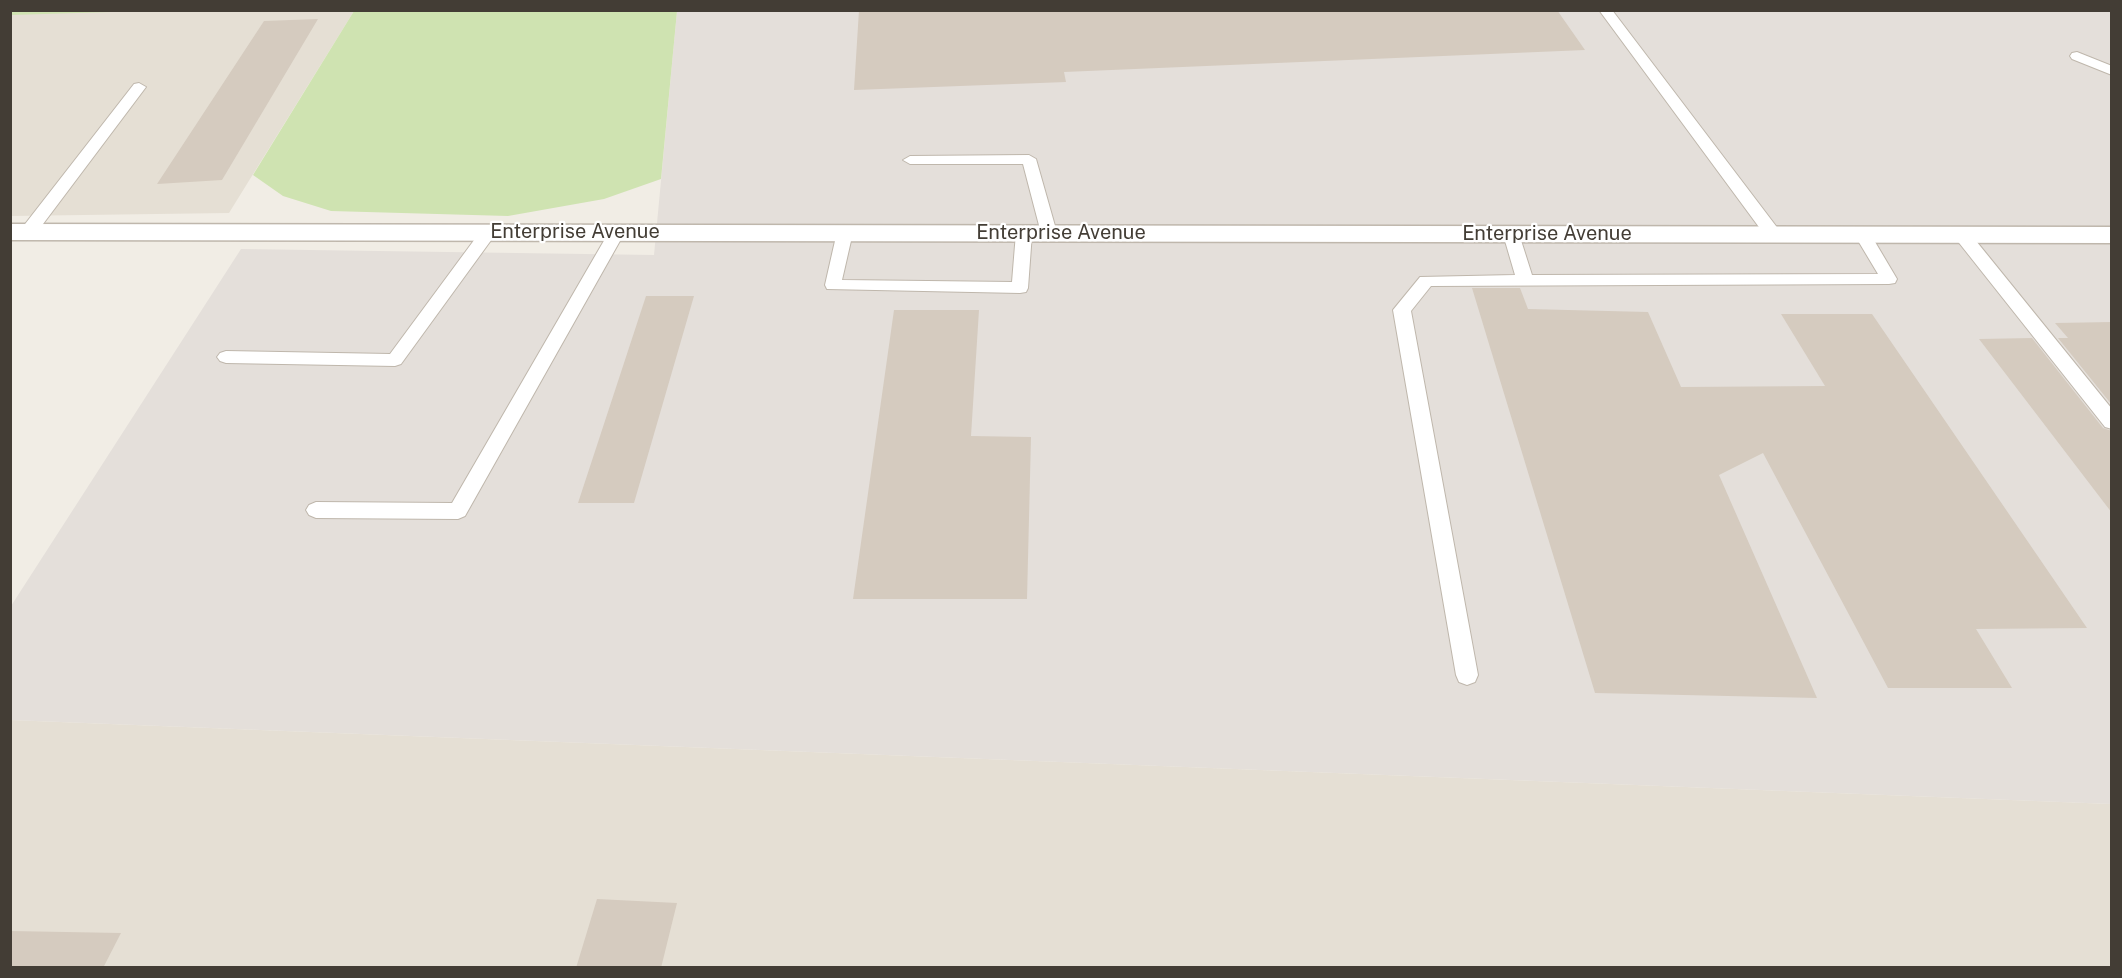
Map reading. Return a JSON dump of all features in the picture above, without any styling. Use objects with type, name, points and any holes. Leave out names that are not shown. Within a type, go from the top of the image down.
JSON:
[{"type":"street","name":"Enterprise Avenue","points":[[19,232],[2112,235]]},
{"type":"lane","points":[[1605,10],[1773,234]]},
{"type":"lane","points":[[2077,56],[2112,71]]},
{"type":"lane","points":[[19,232],[139,87]]},
{"type":"lane","points":[[845,232],[833,285],[1020,288],[1036,233],[1029,159],[910,160]]},
{"type":"lane","points":[[226,357],[395,360],[489,231]]},
{"type":"lane","points":[[316,510],[458,511],[617,232]]},
{"type":"lane","points":[[1510,234],[1526,280]]},
{"type":"lane","points":[[1467,675],[1402,310],[1426,281],[1889,279],[1862,234]]},
{"type":"lane","points":[[1962,235],[2112,422]]},
{"type":"shaded area","points":[[10,11],[354,11],[229,213],[11,216]]},
{"type":"shaded area","points":[[677,11],[2111,11],[2111,804],[11,720],[11,606],[241,249],[654,255]]},
{"type":"shaded area","points":[[10,720],[2111,804],[2111,967],[11,967]]},
{"type":"green space","points":[[11,10],[144,11],[11,15]]},
{"type":"green space","points":[[354,11],[677,11],[661,179],[604,199],[508,216],[331,211],[283,196],[253,175]]},
{"type":"building","points":[[859,10],[1557,10],[1585,50],[1064,72],[1066,82],[854,90]]},
{"type":"building","points":[[318,19],[222,180],[157,184],[264,21]]},
{"type":"building","points":[[1472,288],[1520,288],[1528,309],[1648,312],[1681,387],[1825,386],[1781,314],[1872,314],[2087,628],[1976,629],[2012,688],[1888,688],[1763,453],[1719,475],[1817,698],[1595,693]]},
{"type":"building","points":[[646,296],[694,296],[634,503],[578,503]]},
{"type":"building","points":[[894,310],[979,310],[971,436],[1031,437],[1027,599],[853,599]]},
{"type":"building","points":[[2112,322],[2112,405],[2058,338],[2068,338],[2055,323]]},
{"type":"building","points":[[2032,338],[2103,428],[2112,431],[2112,513],[1979,339]]},
{"type":"building","points":[[597,899],[677,903],[661,968],[576,968]]},
{"type":"building","points":[[10,931],[121,933],[103,968],[10,968]]}]
